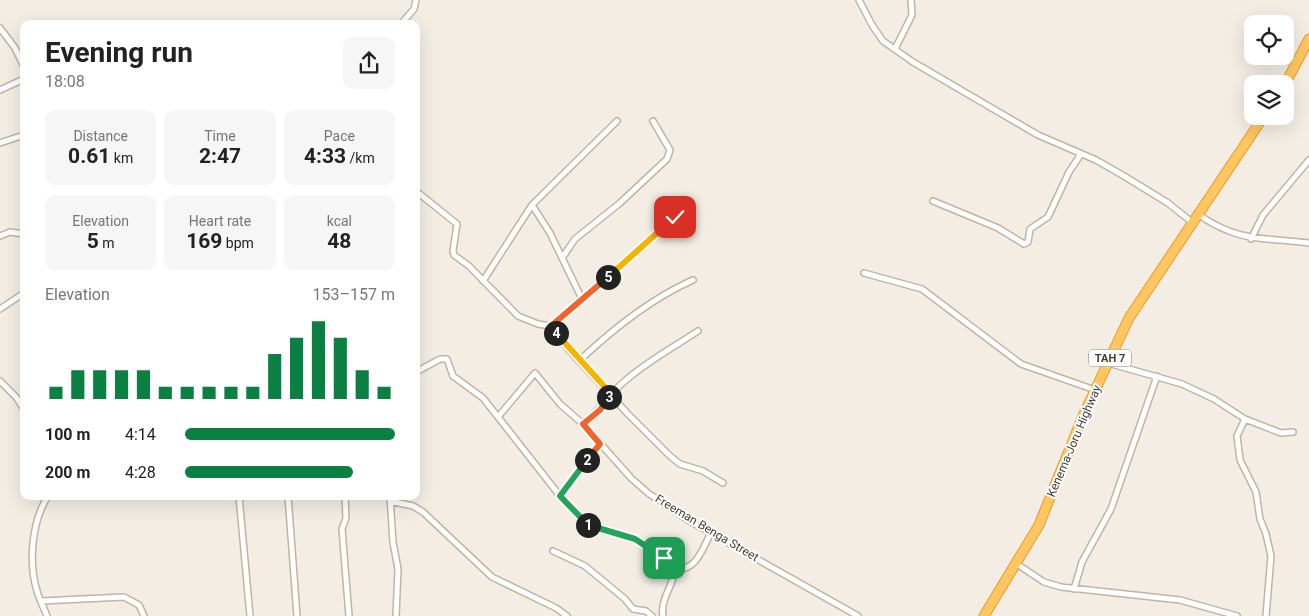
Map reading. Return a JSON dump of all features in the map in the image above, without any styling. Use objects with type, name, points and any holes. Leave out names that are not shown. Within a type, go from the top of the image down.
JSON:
[{"type":"highway","points":[[1290,75],[1309,39]]},
{"type":"highway","name":"Kenema-Joru Highway","points":[[984,616],[1017,564],[1047,507],[1095,390],[1129,318],[1258,125]]},
{"type":"street","points":[[404,20],[414,9],[416,0]]},
{"type":"street","points":[[859,0],[883,41],[931,73],[1038,135],[1081,154],[1196,219],[1251,239],[1309,243]]},
{"type":"street","points":[[895,49],[912,15],[910,0]]},
{"type":"street","points":[[0,28],[2,35],[15,48],[20,59]]},
{"type":"street","points":[[0,90],[20,81]]},
{"type":"street","points":[[483,281],[532,205],[617,121]]},
{"type":"street","points":[[562,258],[575,239],[620,203],[667,159],[670,150],[653,121]]},
{"type":"street","points":[[0,143],[20,136]]},
{"type":"street","points":[[933,201],[998,228],[1024,244],[1028,242],[1030,229],[1048,217],[1069,172],[1081,154]]},
{"type":"street","points":[[1251,239],[1263,215],[1309,160]]},
{"type":"street","points":[[420,194],[457,224],[454,255],[518,316],[538,324],[551,326],[610,394],[670,456],[680,464],[703,471],[723,484]]},
{"type":"street","points":[[532,205],[562,258],[582,299]]},
{"type":"street","points":[[551,326],[675,217]]},
{"type":"street","points":[[0,236],[10,232],[20,233]]},
{"type":"street","points":[[864,273],[922,289],[1021,364],[1095,390]]},
{"type":"street","points":[[580,360],[629,318],[693,280]]},
{"type":"street","points":[[0,309],[20,296]]},
{"type":"street","points":[[583,424],[600,410],[610,394],[645,366],[698,331]]},
{"type":"street","points":[[420,370],[440,359],[447,359],[453,376],[483,398],[560,496],[590,527],[635,539],[672,564],[675,569]]},
{"type":"street","points":[[1108,363],[1157,376],[1206,395],[1245,419],[1281,433],[1293,432]]},
{"type":"street","name":"Freeman Benga Street","points":[[498,417],[535,374],[560,404],[583,424],[648,493],[711,532],[858,616]]},
{"type":"street","points":[[1074,589],[1082,562],[1111,510],[1157,376]]},
{"type":"street","points":[[0,381],[20,403]]},
{"type":"street","points":[[1245,419],[1237,436],[1240,460],[1256,492],[1260,519],[1271,556],[1266,616]]},
{"type":"street","points":[[560,496],[600,444]]},
{"type":"street","points":[[46,500],[40,509],[33,532],[34,577],[47,616]]},
{"type":"street","points":[[239,500],[250,616]]},
{"type":"street","points":[[288,500],[297,616]]},
{"type":"street","points":[[345,500],[346,518],[342,529],[349,616]]},
{"type":"street","points":[[390,500],[393,542],[398,569],[396,616]]},
{"type":"street","points":[[393,500],[413,506],[423,512],[492,577],[556,608],[567,616]]},
{"type":"street","points":[[675,569],[683,570],[698,560],[711,532]]},
{"type":"street","points":[[553,551],[585,566],[625,599],[633,609],[646,611],[652,616]]},
{"type":"street","points":[[1017,564],[1029,575],[1044,582],[1074,589],[1180,600],[1237,616]]},
{"type":"street","points":[[663,616],[661,608],[663,599],[675,569]]},
{"type":"street","points":[[41,601],[124,596],[140,604],[144,616]]},
{"type":"route","points":[[664,558],[635,539],[590,527],[575,514],[560,496],[600,444],[583,424],[600,410],[609,399],[610,394],[590,370],[569,350],[551,326],[675,217]]}]
